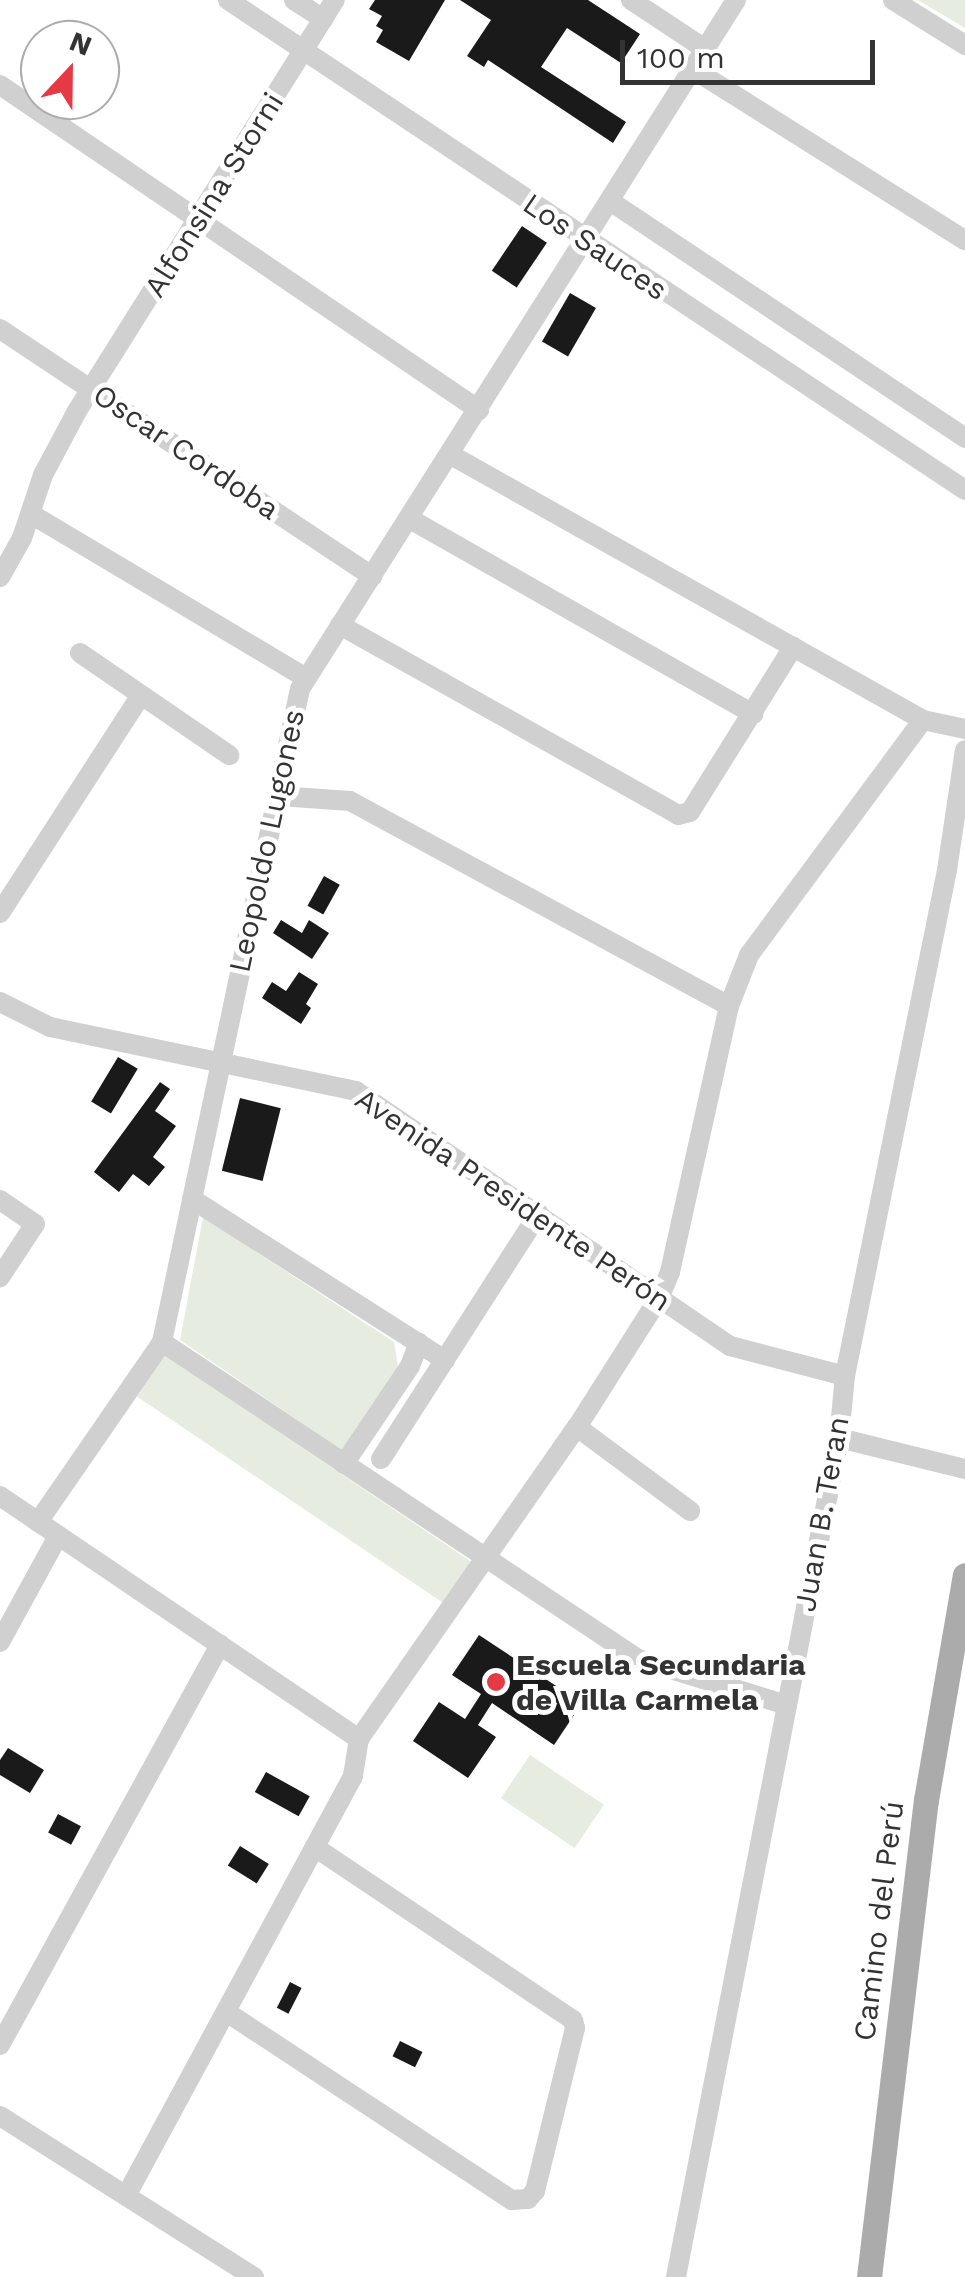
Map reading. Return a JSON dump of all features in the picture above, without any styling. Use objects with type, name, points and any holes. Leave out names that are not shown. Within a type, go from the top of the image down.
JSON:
[{"type":"main road","name":"Camino del Perú","points":[[869,2277],[926,1800],[965,1575]]},
{"type":"street","name":"Los Sauces","points":[[228,0],[965,490]]},
{"type":"street","points":[[294,0],[323,20]]},
{"type":"street","name":"Alfonsina Storni","points":[[0,576],[7,550],[30,514],[43,475],[92,390],[335,0]]},
{"type":"street","points":[[631,0],[705,49]]},
{"type":"street","name":"Leopoldo Lugones","points":[[38,1522],[162,1342],[296,700],[306,678],[452,455],[736,0]]},
{"type":"street","points":[[893,0],[965,45]]},
{"type":"street","points":[[693,68],[965,240]]},
{"type":"street","points":[[0,85],[479,410]]},
{"type":"street","points":[[610,201],[965,438]]},
{"type":"street","name":"Oscar Cordoba","points":[[0,328],[372,576]]},
{"type":"street","points":[[452,455],[923,720],[965,730]]},
{"type":"street","points":[[30,514],[306,678]]},
{"type":"street","points":[[410,519],[753,714]]},
{"type":"street","points":[[340,625],[678,815],[690,812],[793,647]]},
{"type":"street","points":[[80,654],[229,755]]},
{"type":"street","points":[[0,914],[140,697]]},
{"type":"street","points":[[126,2196],[316,1847],[352,1776],[360,1740],[660,1298],[670,1272],[729,1006],[758,941],[923,720]]},
{"type":"street","name":"Juan B. Teran","points":[[676,2277],[839,1438],[845,1376],[947,870],[965,750]]},
{"type":"street","points":[[279,796],[350,801],[729,1006]]},
{"type":"street","name":"Avenida Presidente Perón","points":[[0,1002],[50,1027],[356,1091],[730,1346],[845,1376]]},
{"type":"street","points":[[192,1199],[445,1360]]},
{"type":"street","points":[[0,1201],[34,1224],[0,1276]]},
{"type":"street","points":[[381,1459],[539,1213]]},
{"type":"street","points":[[162,1342],[638,1659],[787,1705]]},
{"type":"street","points":[[344,1464],[410,1366],[418,1343]]},
{"type":"street","points":[[576,1426],[690,1511]]},
{"type":"street","points":[[839,1438],[965,1469]]},
{"type":"street","points":[[0,1496],[360,1740]]},
{"type":"street","points":[[0,1642],[58,1536]]},
{"type":"street","points":[[0,2044],[220,1646]]},
{"type":"street","points":[[228,2013],[512,2200],[528,2199],[535,2191],[576,2028],[573,2020],[316,1847]]},
{"type":"street","points":[[0,2116],[254,2277]]},
{"type":"shaded area","points":[[918,0],[965,0],[965,28]]},
{"type":"shaded area","points":[[203,1217],[394,1342],[398,1367],[343,1451],[180,1340]]},
{"type":"shaded area","points":[[165,1355],[472,1562],[444,1603],[137,1396]]},
{"type":"shaded area","points":[[530,1755],[604,1805],[575,1848],[501,1798]]},
{"type":"building","points":[[375,0],[445,0],[409,61],[376,42],[383,30],[376,26],[382,16],[369,9]]},
{"type":"building","points":[[460,0],[588,0],[640,34],[621,63],[567,28],[541,67],[626,122],[613,143],[488,60],[484,67],[467,56],[491,20]]},
{"type":"building","points":[[522,226],[547,243],[517,288],[492,271]]},
{"type":"building","points":[[570,293],[596,308],[568,356],[542,341]]},
{"type":"building","points":[[324,876],[340,885],[323,914],[308,906]]},
{"type":"building","points":[[281,920],[302,933],[309,920],[329,933],[312,959],[273,933]]},
{"type":"building","points":[[299,972],[318,984],[306,1004],[311,1008],[301,1024],[262,998],[272,982],[286,991]]},
{"type":"building","points":[[118,1057],[138,1069],[111,1113],[91,1102]]},
{"type":"building","points":[[160,1082],[170,1089],[155,1111],[176,1126],[153,1157],[165,1167],[149,1186],[133,1174],[119,1192],[94,1172]]},
{"type":"building","points":[[240,1098],[281,1108],[263,1181],[222,1171]]},
{"type":"building","points":[[479,1635],[582,1703],[554,1745],[492,1703],[478,1725],[496,1737],[468,1778],[413,1741],[439,1702],[465,1719],[481,1694],[452,1675]]},
{"type":"building","points":[[8,1748],[44,1770],[30,1793],[0,1775],[0,1760]]},
{"type":"building","points":[[266,1772],[310,1796],[299,1816],[255,1792]]},
{"type":"building","points":[[58,1814],[81,1826],[71,1845],[48,1833]]},
{"type":"building","points":[[240,1846],[269,1864],[257,1884],[228,1866]]},
{"type":"building","points":[[290,1982],[302,1988],[288,2014],[277,2008]]},
{"type":"building","points":[[400,2041],[422,2052],[415,2067],[393,2056]]},
{"type":"place","name":"Escuela Secundaria de Villa Carmela","points":[[496,1682]]}]
